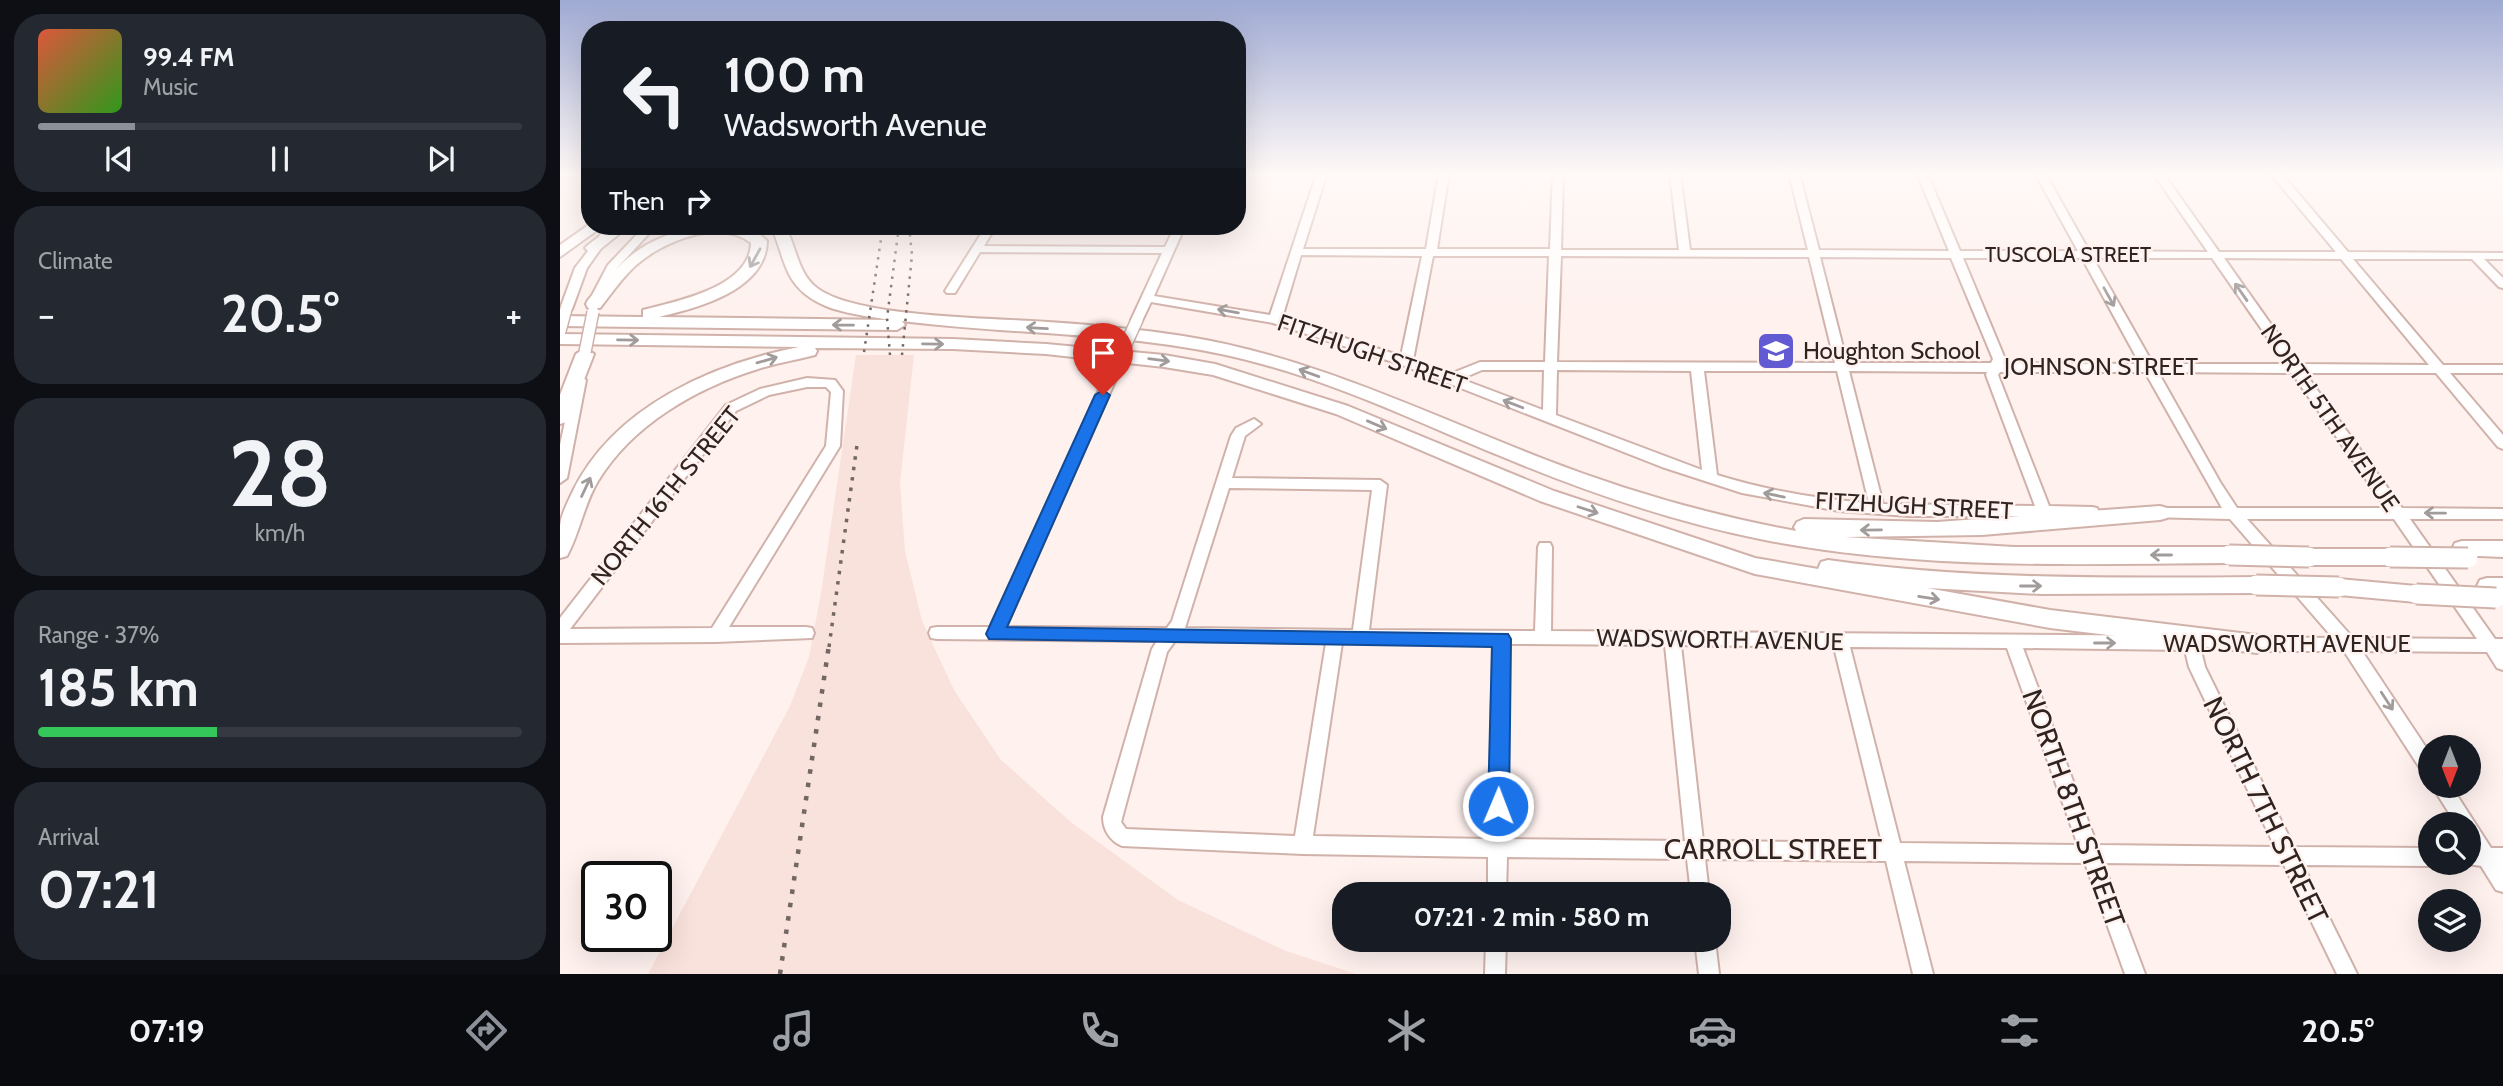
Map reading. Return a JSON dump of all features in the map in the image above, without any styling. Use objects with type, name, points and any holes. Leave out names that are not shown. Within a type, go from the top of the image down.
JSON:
[{"type":"highway","points":[[560,252],[584,235]]},
{"type":"highway","points":[[593,248],[610,235]]},
{"type":"highway","points":[[598,312],[636,258],[657,244],[682,235]]},
{"type":"highway","points":[[563,315],[685,306],[717,292],[742,275],[760,253],[759,241],[752,235]]},
{"type":"highway","points":[[782,235],[803,283],[812,292],[829,301],[860,310],[985,325]]},
{"type":"highway","points":[[598,312],[1069,329],[1188,342],[1286,365],[1392,404],[1551,469],[1647,502],[1752,530],[1886,550],[1990,555],[2465,554],[2503,558]]},
{"type":"highway","points":[[560,339],[864,343],[1045,349],[1164,360],[1214,370],[1342,410],[1547,496],[1755,566],[2050,619],[2257,644]]},
{"type":"highway","points":[[560,551],[591,476],[610,452],[649,417],[700,387],[746,366],[796,353],[864,343]]},
{"type":"highway","points":[[560,418],[585,353]]},
{"type":"highway","points":[[1647,502],[1780,524],[1844,530],[2002,525],[2160,513]]},
{"type":"highway","points":[[1672,538],[1752,555],[1921,580],[2008,586],[2339,587],[2497,592]]},
{"type":"highway","points":[[2465,554],[2503,549]]},
{"type":"street","points":[[1275,320],[1308,218]]},
{"type":"street","points":[[1406,362],[1425,260],[1433,247],[1437,218]]},
{"type":"street","points":[[1549,418],[1556,218]]},
{"type":"street","points":[[1681,218],[1685,254]]},
{"type":"street","points":[[1806,218],[1877,508]]},
{"type":"street","points":[[1941,218],[1999,359],[1992,375],[2044,512]]},
{"type":"street","points":[[2065,218],[2215,486],[2234,514],[2348,644],[2418,750]]},
{"type":"street","name":"NORTH 5TH AVENUE","points":[[2190,218],[2397,513],[2496,645],[2503,663]]},
{"type":"street","points":[[2313,218],[2503,444]]},
{"type":"street","points":[[560,331],[572,287],[593,248],[604,235]]},
{"type":"street","points":[[560,478],[585,353],[612,267],[642,235]]},
{"type":"street","points":[[951,291],[985,235]]},
{"type":"street","points":[[995,634],[1176,235]]},
{"type":"street","points":[[976,249],[1168,250]]},
{"type":"street","name":"TUSCOLA STREET","points":[[1298,252],[2503,256]]},
{"type":"street","points":[[2474,256],[2503,285]]},
{"type":"street","name":"FITZHUGH STREET","points":[[1147,298],[1275,320],[1406,362],[1710,478],[1787,498],[1877,508],[2044,512],[2503,514]]},
{"type":"street","name":"JOHNSON STREET","points":[[1450,379],[1480,366],[2503,369]]},
{"type":"street","points":[[1697,367],[1710,478]]},
{"type":"street","name":"NORTH 16TH STREET","points":[[560,630],[731,408],[746,399],[778,390],[812,382],[830,383],[837,391],[833,446],[716,635]]},
{"type":"street","points":[[1168,636],[1179,624],[1238,436],[1241,431],[1254,424]]},
{"type":"street","points":[[1223,483],[1380,485],[1360,638]]},
{"type":"street","points":[[1544,639],[1545,547]]},
{"type":"street","name":"WADSWORTH AVENUE","points":[[937,633],[2496,645]]},
{"type":"street","points":[[560,636],[806,634]]},
{"type":"street","name":"CARROLL STREET","points":[[1168,636],[1160,649],[1112,817],[1116,833],[1131,839],[1497,848],[2418,857]]},
{"type":"street","points":[[1303,845],[1335,638]]},
{"type":"street","points":[[1497,882],[1502,639]]},
{"type":"street","points":[[1672,640],[1699,882]]},
{"type":"street","points":[[1841,641],[1923,974]]},
{"type":"street","name":"NORTH 8TH STREET","points":[[2013,643],[2135,974]]},
{"type":"street","name":"NORTH 7TH STREET","points":[[2191,643],[2197,667],[2347,974]]},
{"type":"street","points":[[2486,857],[2503,883]]},
{"type":"street","points":[[1495,974],[1496,952]]},
{"type":"street","points":[[1706,952],[1709,974]]},
{"type":"shaded area","points":[[856,355],[914,355],[900,483],[905,551],[922,621],[954,690],[1001,760],[1072,823],[1178,900],[1286,951],[1356,974],[648,974],[660,952],[672,952],[672,929],[790,706],[809,657]]},
{"type":"railway","points":[[864,352],[882,235]]},
{"type":"railway","points":[[890,355],[887,318],[898,235]]},
{"type":"railway","points":[[902,355],[912,255],[910,235]]},
{"type":"railway","points":[[829,647],[857,445]]},
{"type":"railway","points":[[780,974],[829,645]]},
{"type":"place","name":"Houghton School","points":[[1776,351]]},
{"type":"route","points":[[1103,395],[995,634],[1502,639],[1498,806]]}]
